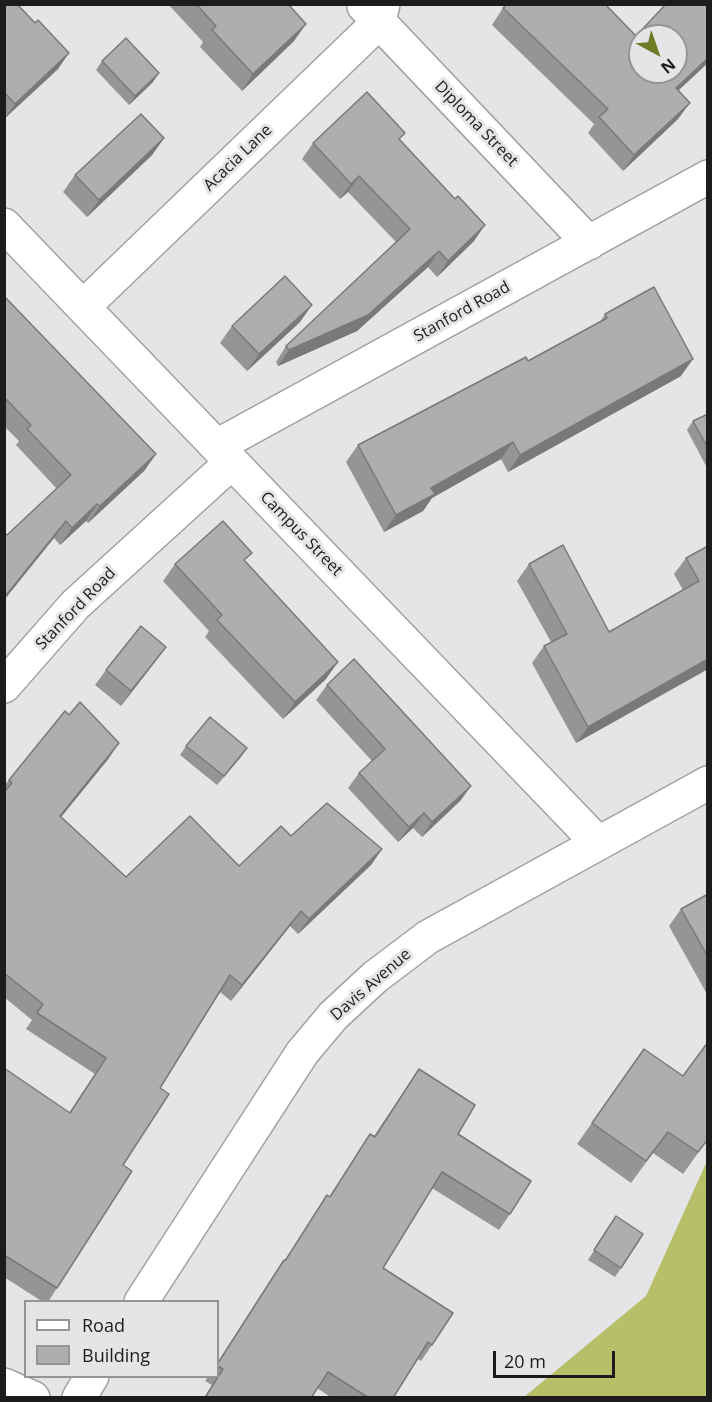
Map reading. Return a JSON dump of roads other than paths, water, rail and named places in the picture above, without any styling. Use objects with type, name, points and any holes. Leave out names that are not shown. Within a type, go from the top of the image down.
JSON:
[{"type":"street","name":"Diploma Street","points":[[375,10],[589,243]]},
{"type":"street","name":"Acacia Lane","points":[[83,307],[375,10]]},
{"type":"street","name":"Stanford Road","points":[[4,686],[75,605],[224,454],[589,243],[708,177]]},
{"type":"street","name":"Campus Street","points":[[4,225],[598,843]]},
{"type":"street","name":"Davis Avenue","points":[[142,1300],[302,1053],[333,1016],[375,977],[428,937],[708,783]]},
{"type":"street","points":[[79,1398],[91,1378]]},
{"type":"street","points":[[4,1385],[33,1398]]}]
